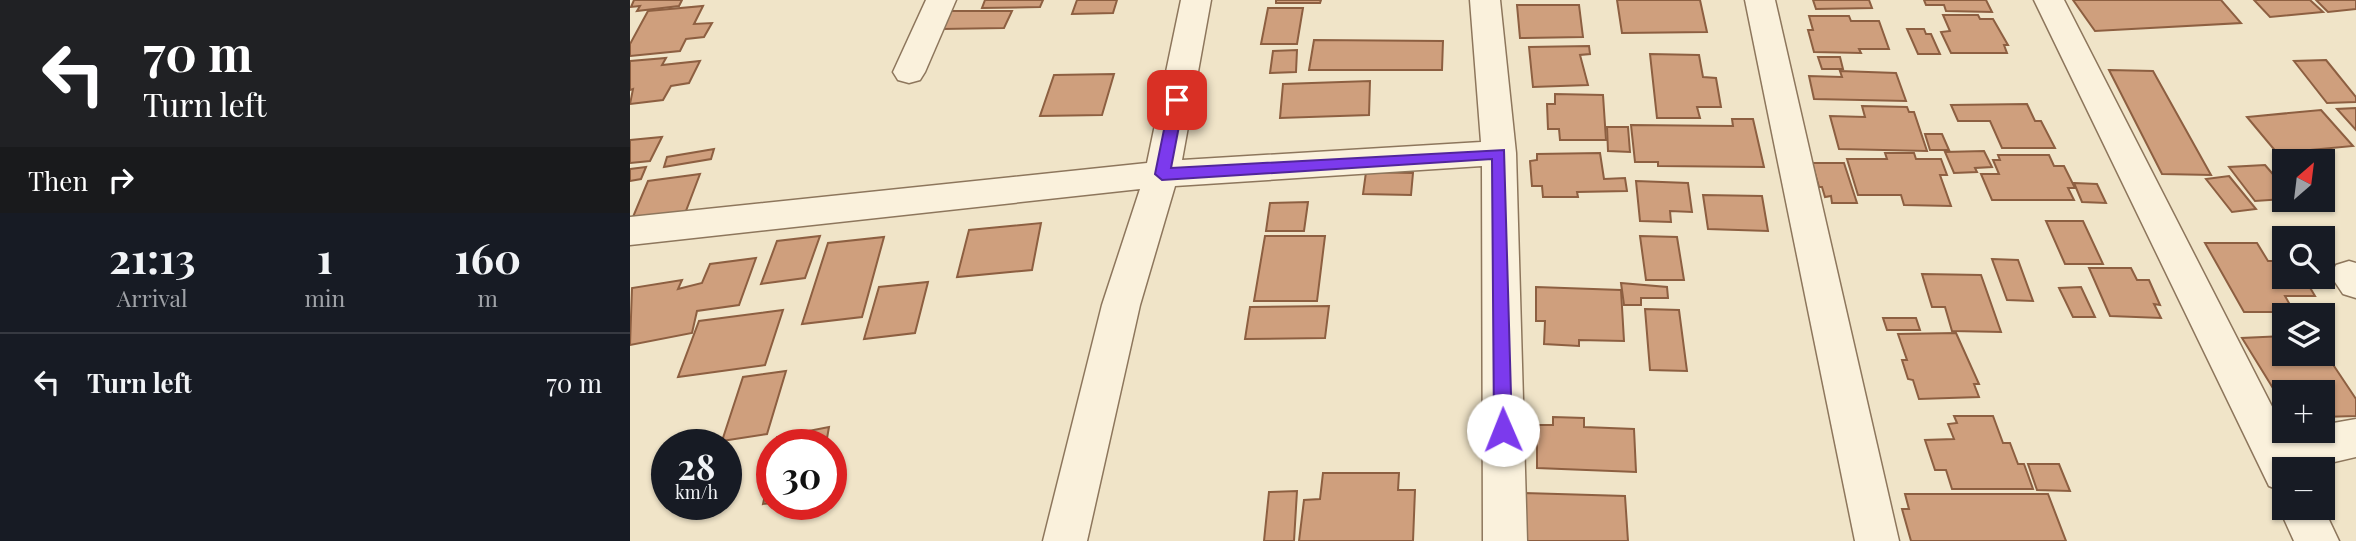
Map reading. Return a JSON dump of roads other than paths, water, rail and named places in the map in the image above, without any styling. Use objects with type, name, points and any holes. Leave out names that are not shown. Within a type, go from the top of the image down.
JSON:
[{"type":"street","points":[[909,72],[941,0]]},
{"type":"street","points":[[1065,541],[1121,305],[1162,174],[1196,0]]},
{"type":"street","points":[[1485,0],[1499,153],[1505,541]]},
{"type":"street","points":[[1759,0],[1877,541]]},
{"type":"street","points":[[2049,0],[2277,457]]},
{"type":"street","points":[[630,232],[1162,174],[1499,153]]},
{"type":"street","points":[[2295,457],[2356,438]]},
{"type":"street","points":[[2307,520],[2317,541]]}]
